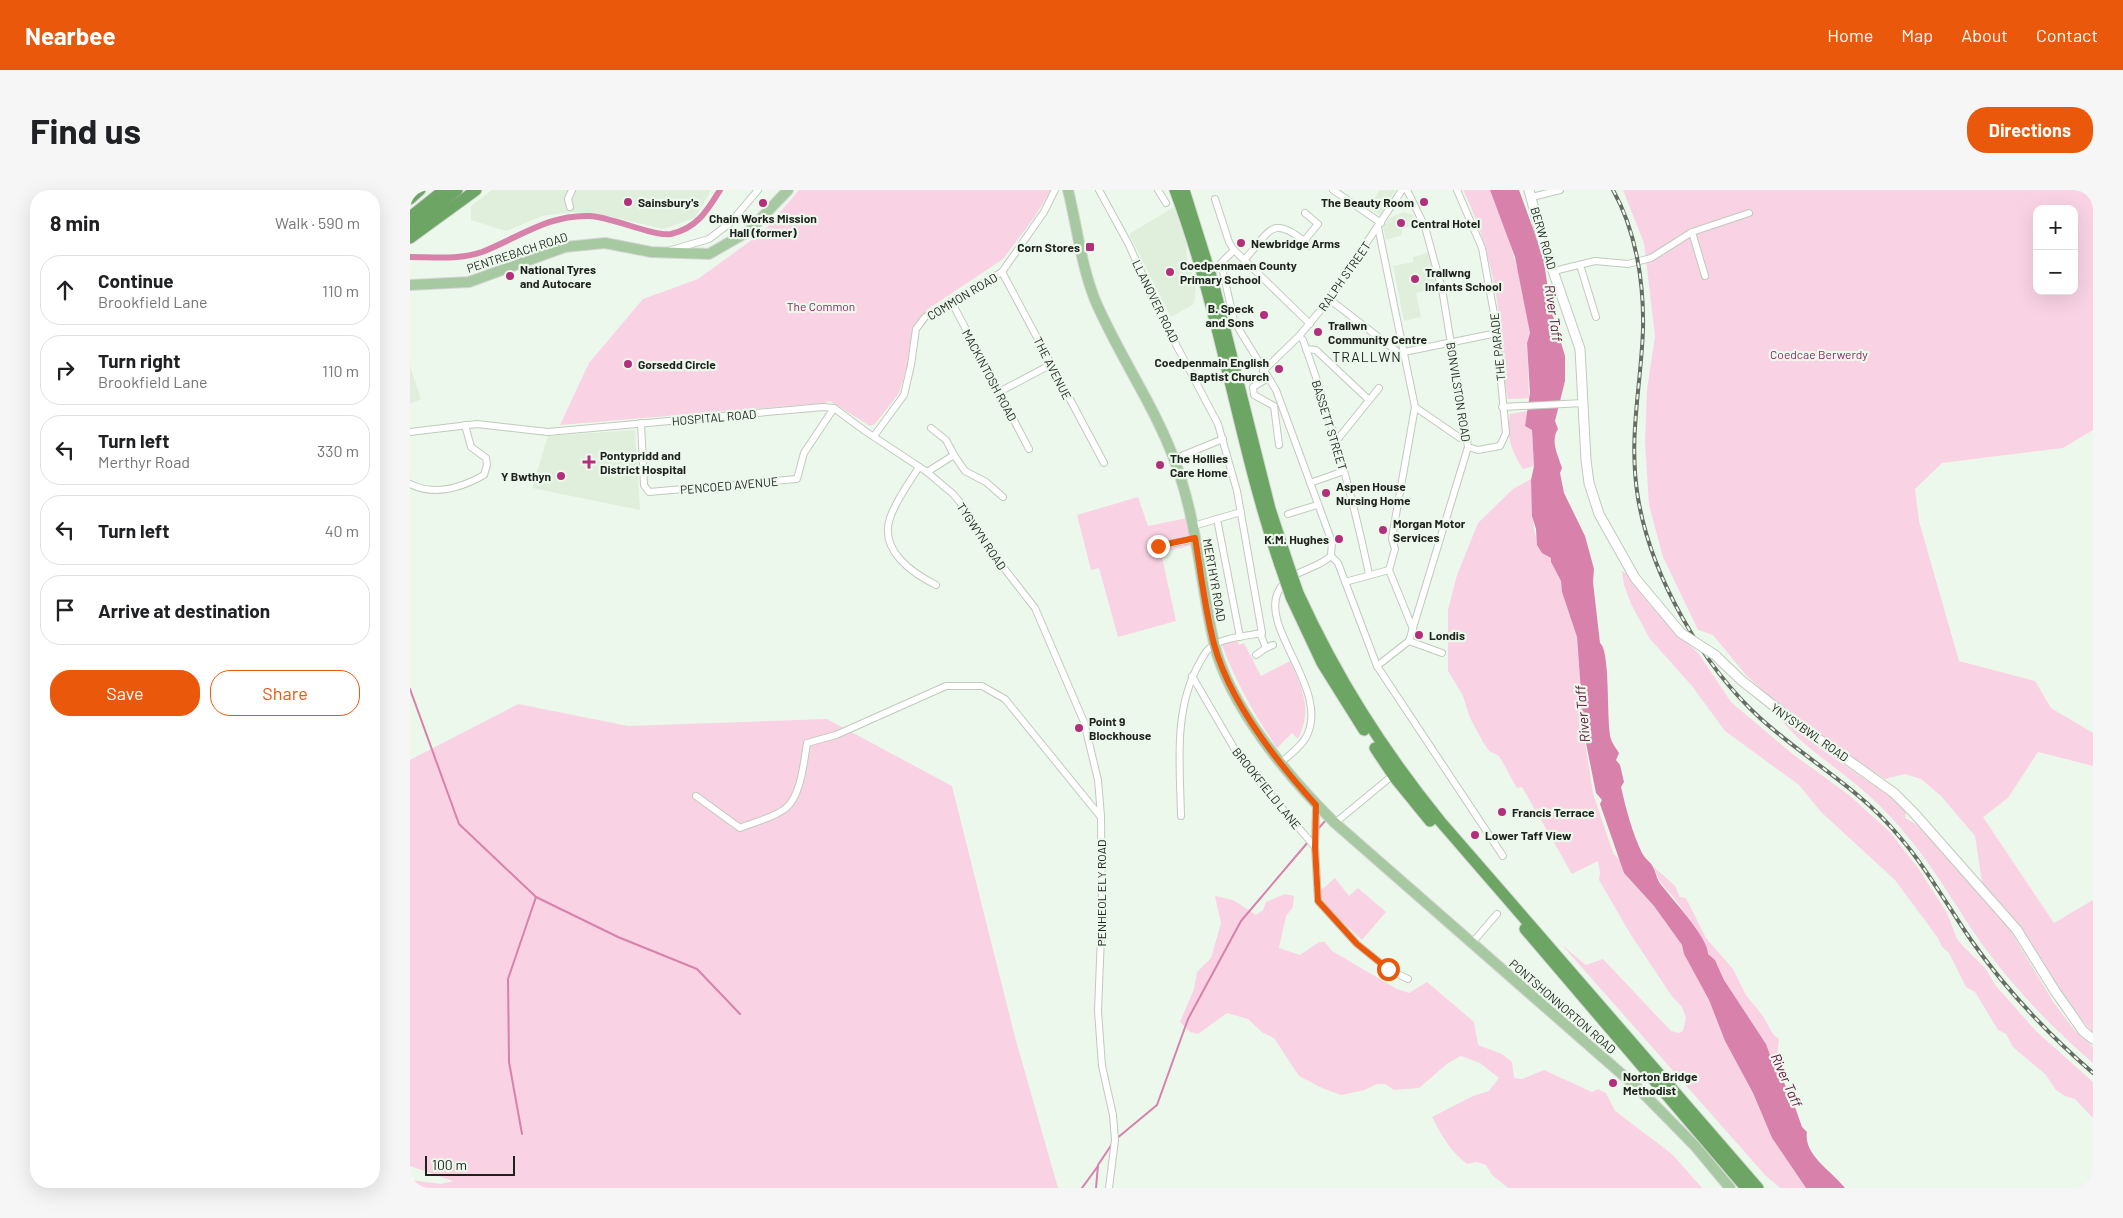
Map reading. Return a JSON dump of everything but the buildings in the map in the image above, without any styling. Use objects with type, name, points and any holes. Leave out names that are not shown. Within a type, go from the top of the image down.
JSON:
[{"type":"highway","points":[[410,199],[420,190]]},
{"type":"highway","points":[[410,217],[444,190]]},
{"type":"highway","points":[[410,227],[457,190]]},
{"type":"highway","points":[[410,238],[476,190]]},
{"type":"highway","points":[[1175,190],[1208,295],[1261,511],[1322,663],[1395,778],[1746,1188]]},
{"type":"highway","points":[[1184,190],[1214,286],[1283,563]]},
{"type":"highway","points":[[1189,190],[1190,205]]},
{"type":"highway","points":[[1294,595],[1341,680],[1401,772],[1440,821],[1758,1188]]},
{"type":"main road","name":"PENTREBACH ROAD","points":[[410,285],[469,282],[565,247],[605,243],[661,252],[709,254],[749,231],[788,190]]},
{"type":"main road","name":"MERTHYR ROAD","points":[[1068,190],[1085,267],[1095,299],[1174,459],[1193,526],[1214,645],[1227,678],[1246,712],[1280,763],[1316,805],[1370,854]]},
{"type":"main road","name":"BERW ROAD","points":[[1530,194],[1541,236],[1580,349],[1580,403]]},
{"type":"main road","name":"YNYSYBWL ROAD","points":[[1580,403],[1589,483],[1599,514],[1635,578],[1681,634],[1715,655],[1742,680],[1789,718],[1894,793],[2017,930],[2055,991],[2083,1031],[2093,1039]]},
{"type":"main road","name":"PONTSHONNORTON ROAD","points":[[1370,854],[1640,1090],[1695,1146],[1730,1188]]},
{"type":"street","points":[[570,207],[568,199],[572,190]]},
{"type":"street","points":[[661,252],[709,240],[730,223],[758,190]]},
{"type":"street","name":"COMMON ROAD","points":[[874,436],[904,395],[911,365],[916,328],[925,317],[1002,272],[1044,212],[1055,190]]},
{"type":"street","name":"LLANOVER ROAD","points":[[1099,190],[1128,243],[1163,320],[1218,424],[1241,512],[1261,633],[1266,648]]},
{"type":"street","points":[[1158,190],[1166,203]]},
{"type":"street","points":[[1333,190],[1380,225],[1406,353],[1415,407],[1392,539],[1395,549],[1389,570],[1413,629]]},
{"type":"street","name":"RALPH STREET","points":[[1263,371],[1310,324],[1380,225],[1402,190]]},
{"type":"street","name":"BONVILSTON ROAD","points":[[1407,190],[1430,243],[1442,290],[1468,439],[1468,447],[1409,641]]},
{"type":"street","name":"THE PARADE","points":[[1457,190],[1482,248],[1497,333],[1502,407],[1506,433],[1500,446],[1478,450],[1468,447]]},
{"type":"street","points":[[1530,194],[1560,190]]},
{"type":"street","points":[[1215,199],[1232,252],[1245,259],[1310,324]]},
{"type":"street","points":[[1554,271],[1595,261],[1628,264],[1652,258],[1692,232],[1749,212]]},
{"type":"street","points":[[1304,241],[1318,224],[1305,213]]},
{"type":"street","points":[[1245,259],[1274,228],[1281,226],[1290,229],[1310,246]]},
{"type":"street","points":[[1692,232],[1705,276]]},
{"type":"street","points":[[1232,252],[1221,263],[1234,321],[1268,378],[1286,414],[1317,505],[1332,542],[1330,556],[1326,560],[1292,575],[1277,596],[1277,617],[1298,666],[1309,699],[1310,712],[1310,727],[1305,738],[1280,763]]},
{"type":"street","points":[[1580,265],[1596,317]]},
{"type":"street","name":"THE AVENUE","points":[[1002,272],[1104,464]]},
{"type":"street","points":[[1329,299],[1399,353],[1497,333]]},
{"type":"street","name":"MACKINTOSH ROAD","points":[[951,301],[1029,449]]},
{"type":"street","name":"BASSETT STREET","points":[[1299,336],[1306,348],[1337,440],[1369,574]]},
{"type":"street","points":[[1306,348],[1316,350],[1369,400]]},
{"type":"street","points":[[999,392],[1052,364]]},
{"type":"street","points":[[1268,378],[1253,387],[1254,395],[1274,406],[1279,445]]},
{"type":"street","points":[[1337,440],[1379,388]]},
{"type":"street","points":[[1502,407],[1580,403]]},
{"type":"street","name":"HOSPITAL ROAD","points":[[410,432],[477,424],[546,431],[823,407],[834,408]]},
{"type":"street","points":[[1415,407],[1460,438],[1468,439]]},
{"type":"street","points":[[834,408],[874,436]]},
{"type":"street","name":"PENCOED AVENUE","points":[[641,423],[644,485],[649,492],[797,479],[804,453],[834,408]]},
{"type":"street","points":[[410,484],[423,491],[440,491],[472,481],[484,475],[487,464],[486,458],[471,447],[465,425]]},
{"type":"street","points":[[931,428],[946,440],[965,470],[986,482],[1002,497]]},
{"type":"street","name":"TYGWYN ROAD","points":[[874,436],[927,472],[953,494],[965,508],[986,545],[1035,608]]},
{"type":"street","points":[[1174,459],[1223,439]]},
{"type":"street","points":[[927,472],[954,455]]},
{"type":"street","points":[[919,467],[890,519],[889,532],[892,545],[902,563],[918,576],[936,586]]},
{"type":"street","points":[[1310,483],[1344,471]]},
{"type":"street","points":[[1288,514],[1317,505]]},
{"type":"street","points":[[1193,526],[1241,512]]},
{"type":"street","points":[[1217,519],[1240,637]]},
{"type":"street","points":[[1158,546],[1195,538]]},
{"type":"street","points":[[1330,556],[1338,563],[1377,666],[1502,856]]},
{"type":"street","points":[[1345,582],[1389,570]]},
{"type":"street","name":"PENHEOL ELY ROAD","points":[[1035,608],[1084,722],[1098,780],[1101,816],[1102,911],[1098,1011],[1102,1066],[1115,1140],[1109,1188]]},
{"type":"street","points":[[1181,816],[1180,724],[1182,708],[1192,676],[1207,650],[1214,645],[1261,633]]},
{"type":"street","points":[[1377,666],[1409,641],[1442,653]]},
{"type":"street","points":[[1256,655],[1273,644]]},
{"type":"street","name":"BROOKFIELD LANE","points":[[1192,676],[1241,760],[1315,847]]},
{"type":"street","points":[[696,796],[740,828],[784,810],[791,804],[803,773],[807,743],[836,735],[946,686],[982,686],[1005,699],[1101,816]]},
{"type":"street","points":[[1335,823],[1387,780]]},
{"type":"street","name":"BROOKFIELD LANE","points":[[1316,805],[1315,847],[1318,901],[1357,944],[1388,969],[1408,979]]},
{"type":"street","points":[[1472,943],[1497,914]]},
{"type":"shaded area","points":[[492,190],[711,190],[695,218],[663,229],[599,214],[573,212],[542,216],[506,231],[471,220],[471,206]]},
{"type":"shaded area","points":[[1380,190],[1396,190],[1380,215],[1368,208]]},
{"type":"shaded area","points":[[1490,190],[1519,190],[1543,256],[1551,309],[1565,356],[1565,381],[1555,421],[1558,429],[1555,443],[1562,468],[1560,473],[1564,493],[1585,536],[1594,569],[1593,582],[1600,643],[1606,659],[1610,730],[1612,741],[1619,753],[1616,760],[1620,765],[1624,782],[1621,787],[1635,837],[1643,855],[1652,865],[1659,882],[1696,928],[1707,947],[1708,954],[1715,960],[1724,980],[1766,1044],[1773,1063],[1788,1090],[1788,1096],[1795,1107],[1802,1127],[1807,1132],[1807,1140],[1814,1156],[1845,1188],[1806,1188],[1772,1138],[1753,1093],[1725,1041],[1709,1000],[1684,954],[1682,945],[1654,906],[1624,873],[1600,804],[1602,800],[1596,793],[1584,733],[1577,637],[1562,592],[1561,581],[1551,562],[1551,558],[1542,553],[1537,545],[1536,529],[1532,516],[1531,480],[1534,466],[1532,430],[1525,426],[1530,393],[1527,343],[1530,333],[1515,257]]},
{"type":"shaded area","name":"Coedpenmaen County Primary School","points":[[1174,207],[1186,241],[1187,257],[1196,286],[1194,304],[1171,317],[1129,234]]},
{"type":"shaded area","points":[[1404,212],[1414,215],[1415,220],[1419,222],[1402,229],[1402,235],[1386,240],[1383,227],[1389,218]]},
{"type":"shaded area","name":"Trallwng Infants School","points":[[1429,252],[1437,289],[1416,293],[1421,317],[1404,321],[1393,266],[1413,262],[1413,257]]},
{"type":"shaded area","points":[[410,366],[421,399],[410,404]]},
{"type":"shaded area","name":"Pontypridd and District Hospital","points":[[635,430],[640,510],[532,488],[548,436]]},
{"type":"green space","name":"The Common","points":[[799,190],[1051,190],[1034,218],[1003,259],[928,309],[913,327],[907,367],[899,393],[875,424],[870,426],[830,401],[825,403],[560,425],[589,363],[643,299],[698,279],[764,231]]},
{"type":"green space","points":[[1463,190],[1490,190],[1506,230],[1521,281],[1530,333],[1527,343],[1529,398],[1508,399],[1499,316],[1489,260],[1478,224]]},
{"type":"green space","name":"Coedcae Berwerdy","points":[[1623,190],[2093,190],[2093,430],[2063,448],[1942,463],[1915,489],[1919,521],[1959,661],[2035,681],[2051,708],[2093,733],[2093,766],[2038,752],[2008,798],[1983,817],[2054,923],[2093,900],[2093,1033],[2058,991],[2020,929],[1982,882],[1975,836],[1941,796],[1921,779],[1905,774],[1885,779],[1790,716],[1746,675],[1713,635],[1698,630],[1663,557],[1649,505],[1645,441],[1647,390],[1655,336],[1644,243]]},
{"type":"green space","points":[[1528,411],[1525,426],[1532,430],[1534,466],[1523,469],[1510,443],[1508,429],[1510,414]]},
{"type":"green space","points":[[1531,479],[1535,533],[1543,551],[1551,558],[1551,562],[1561,581],[1562,592],[1577,637],[1584,733],[1583,730],[1593,793],[1613,853],[1622,863],[1624,873],[1654,906],[1682,945],[1684,954],[1709,1000],[1725,1041],[1753,1093],[1772,1138],[1806,1188],[1780,1188],[1765,1175],[1562,945],[1586,965],[1603,959],[1671,1031],[1679,1033],[1683,1031],[1686,1018],[1682,1007],[1671,995],[1631,935],[1599,880],[1598,861],[1572,874],[1522,787],[1517,788],[1499,756],[1489,751],[1483,742],[1470,718],[1463,696],[1448,671],[1448,610],[1457,575],[1478,523],[1513,489]]},
{"type":"green space","points":[[1138,497],[1148,526],[1187,518],[1192,545],[1161,553],[1176,621],[1118,637],[1099,568],[1091,570],[1077,515]]},
{"type":"green space","points":[[1622,571],[1631,577],[1648,603],[1699,654],[1731,702],[1790,752],[1849,795],[1889,831],[1918,868],[1947,913],[1957,939],[1986,969],[1996,986],[2037,1032],[2093,1082],[2093,1118],[2075,1099],[2065,1096],[2056,1090],[2045,1074],[2013,1047],[2006,1034],[1998,1030],[1975,992],[1966,987],[1949,953],[1942,947],[1938,938],[1895,880],[1821,812],[1799,785],[1725,731],[1692,686],[1650,639],[1631,604],[1624,585]]},
{"type":"green space","points":[[1237,640],[1239,645],[1244,643],[1261,676],[1290,661],[1304,699],[1305,718],[1298,739],[1292,733],[1277,748],[1261,723],[1240,686],[1222,645]]},
{"type":"green space","points":[[518,704],[628,726],[827,719],[952,786],[1015,1037],[1058,1188],[410,1188],[410,1180],[441,1184],[453,1181],[410,1166],[410,760]]},
{"type":"green space","points":[[1778,716],[1821,749],[1892,798],[1906,812],[1905,818],[1916,824],[2009,928],[2054,1003],[2075,1031],[2093,1047],[2093,1063],[2045,1018],[2001,969],[1975,934],[1923,856],[1896,823],[1859,787],[1800,740]]},
{"type":"green space","points":[[1653,866],[1675,886],[1680,897],[1686,898],[1706,938],[1733,969],[1746,995],[1763,1016],[1773,1034],[1779,1039],[1777,1055],[1782,1063],[1782,1069],[1779,1072],[1773,1063],[1766,1044],[1724,980],[1715,960],[1708,954],[1696,930],[1675,899],[1660,882]]},
{"type":"green space","points":[[1335,878],[1349,896],[1358,888],[1386,912],[1362,940],[1320,901],[1319,892]]},
{"type":"green space","points":[[1285,894],[1294,896],[1293,907],[1286,916],[1279,948],[1300,955],[1319,942],[1325,942],[1332,951],[1397,989],[1409,993],[1427,982],[1474,1022],[1478,1045],[1502,1054],[1512,1062],[1514,1078],[1522,1079],[1544,1070],[1592,1092],[1598,1089],[1606,1093],[1615,1111],[1672,1154],[1702,1188],[1508,1188],[1492,1175],[1486,1165],[1477,1162],[1467,1164],[1461,1159],[1447,1143],[1432,1117],[1473,1096],[1489,1091],[1499,1078],[1480,1063],[1461,1056],[1448,1063],[1419,1088],[1394,1090],[1385,1084],[1377,1084],[1365,1090],[1341,1095],[1299,1076],[1274,1038],[1263,1033],[1248,1019],[1227,1013],[1198,1034],[1190,1032],[1180,1022],[1194,989],[1197,972],[1211,958],[1221,923],[1215,896],[1233,900],[1256,915],[1263,910],[1266,902]]},
{"type":"waterway","points":[[410,257],[446,258],[473,255],[547,223],[575,216],[599,217],[654,233],[671,234],[688,228],[695,223],[706,212],[720,190]]},
{"type":"waterway","points":[[410,689],[459,824],[536,897],[618,937],[697,969],[740,1014]]},
{"type":"waterway","points":[[1317,830],[1326,820]]},
{"type":"waterway","points":[[1116,1139],[1157,1105],[1188,1019],[1241,921],[1308,842]]},
{"type":"waterway","points":[[522,1134],[509,1062],[508,979],[536,897]]},
{"type":"waterway","points":[[1096,1188],[1098,1165],[1112,1144]]},
{"type":"waterway","points":[[1082,1188],[1098,1166]]},
{"type":"railway","points":[[1613,190],[1628,222],[1637,257],[1642,293],[1642,351],[1634,454],[1638,498],[1654,558],[1682,617],[1699,646],[1739,697],[1777,733],[1849,788],[1883,818],[1918,860],[1971,940],[1998,976],[2043,1027],[2093,1073]]},
{"type":"place","name":"Sainsbury's","points":[[628,202]]},
{"type":"place","name":"The Beauty Room","points":[[1424,202]]},
{"type":"place","name":"Chain Works Mission Hall (former)","points":[[763,203]]},
{"type":"place","name":"Central Hotel","points":[[1401,223]]},
{"type":"place","name":"Newbridge Arms","points":[[1241,243]]},
{"type":"place","name":"Corn Stores","points":[[1090,247]]},
{"type":"place","name":"Coedpenmaen County Primary School","points":[[1170,272]]},
{"type":"place","name":"National Tyres and Autocare","points":[[510,276]]},
{"type":"place","name":"Trallwng Infants School","points":[[1415,279]]},
{"type":"place","name":"B. Speck and Sons","points":[[1264,315]]},
{"type":"place","name":"Trallwn Community Centre","points":[[1318,332]]},
{"type":"place","name":"Gorsedd Circle","points":[[628,364]]},
{"type":"place","name":"Coedpenmain English Baptist Church","points":[[1279,369]]},
{"type":"place","name":"Pontypridd and District Hospital","points":[[589,462]]},
{"type":"place","name":"The Hollies Care Home","points":[[1160,465]]},
{"type":"place","name":"Y Bwthyn","points":[[561,476]]},
{"type":"place","name":"Aspen House Nursing Home","points":[[1326,493]]},
{"type":"place","name":"Morgan Motor Services","points":[[1383,530]]},
{"type":"place","name":"K.M. Hughes","points":[[1339,539]]},
{"type":"place","name":"Londis","points":[[1419,635]]},
{"type":"place","name":"Point 9 Blockhouse","points":[[1079,728]]},
{"type":"place","name":"Francis Terrace","points":[[1502,812]]},
{"type":"place","name":"Lower Taff View","points":[[1475,835]]},
{"type":"place","name":"Norton Bridge Methodist","points":[[1613,1083]]},
{"type":"district","name":"TRALLWN","points":[[1367,356]]},
{"type":"route","points":[[1158,546],[1195,538],[1214,645],[1227,678],[1260,735],[1280,763],[1316,805],[1315,847],[1318,901],[1357,944],[1388,969]]},
{"type":"water label","name":"River Taff","points":[[1554,313]]},
{"type":"water label","name":"River Taff","points":[[1582,714]]},
{"type":"water label","name":"River Taff","points":[[1787,1080]]}]
